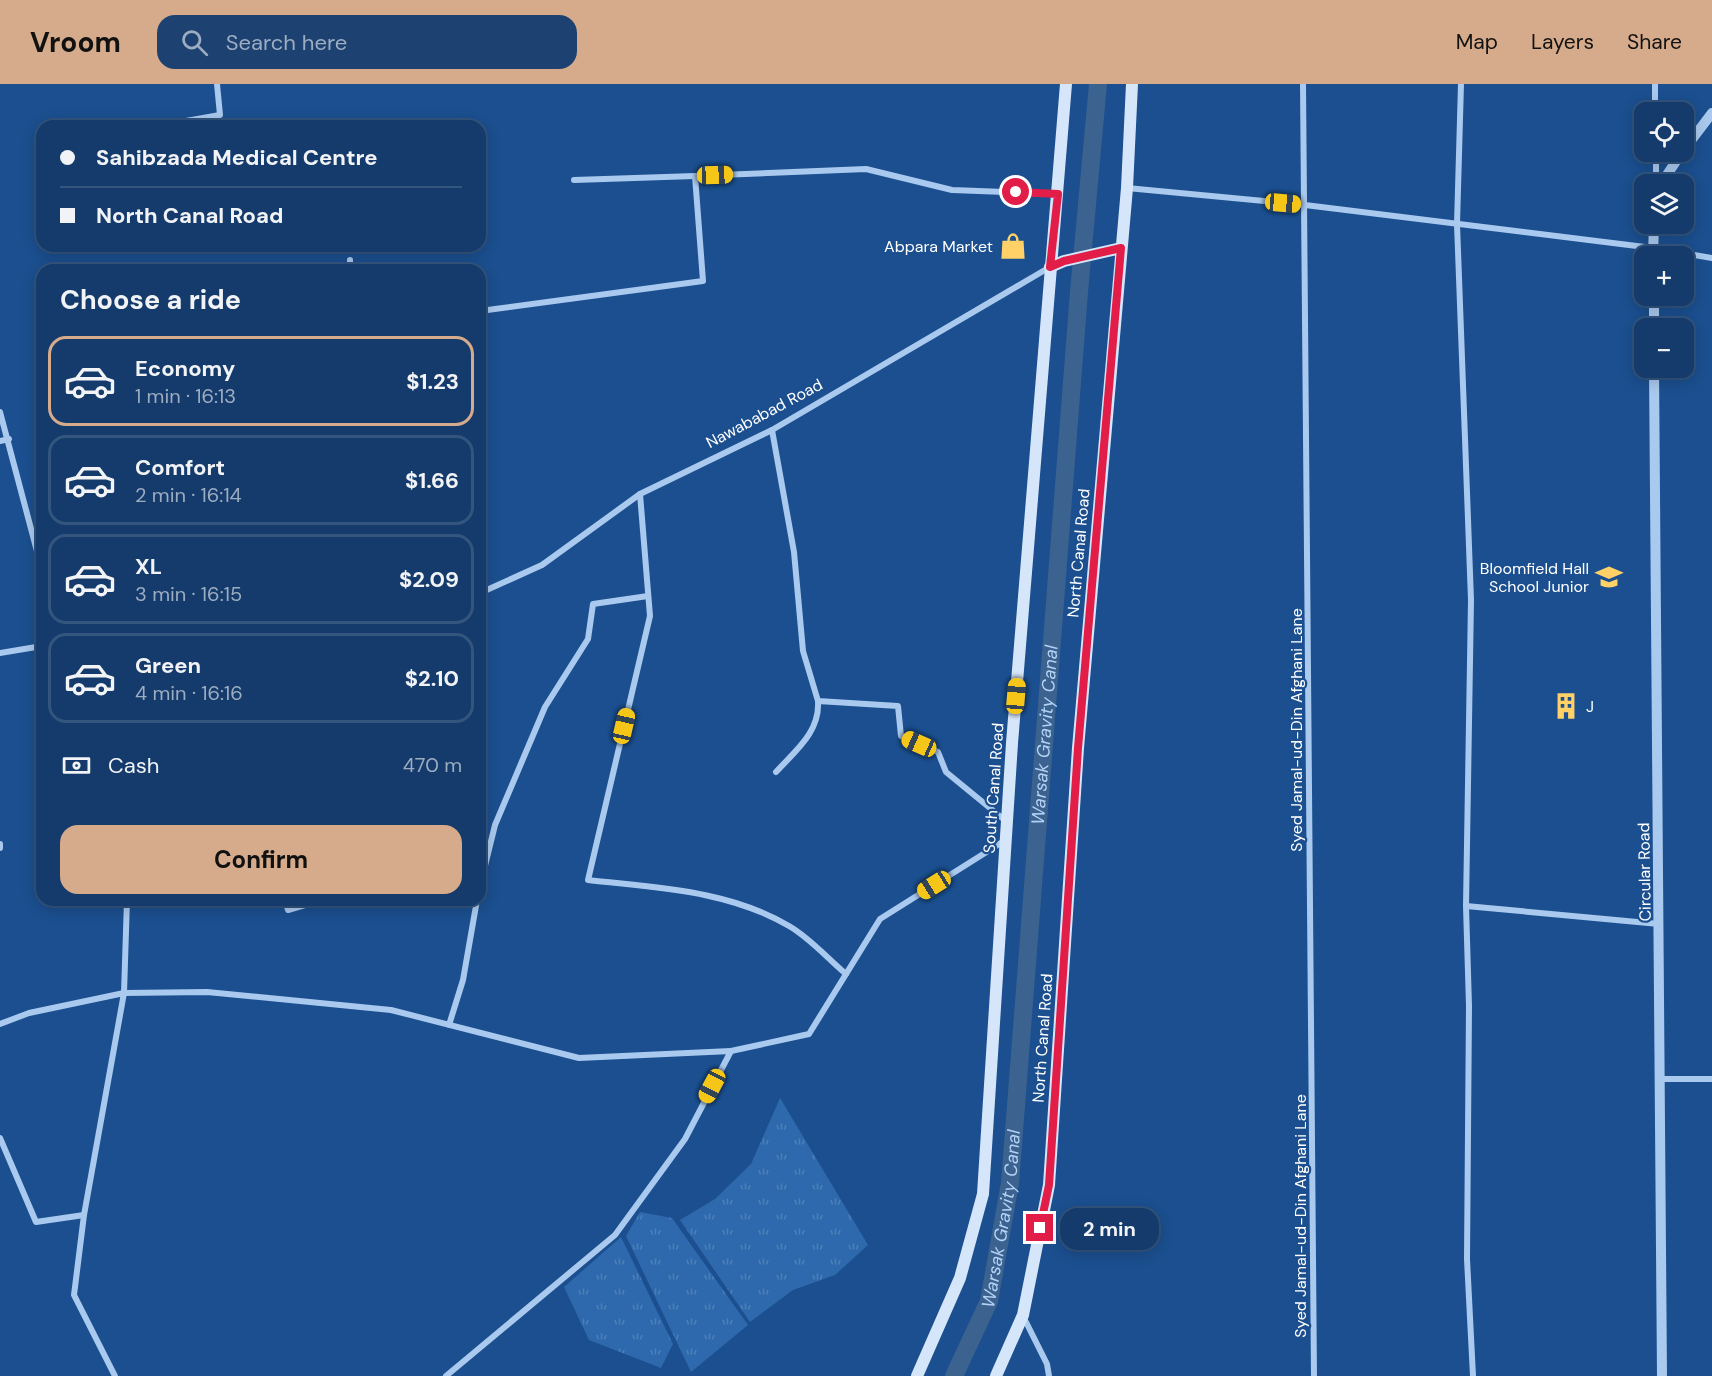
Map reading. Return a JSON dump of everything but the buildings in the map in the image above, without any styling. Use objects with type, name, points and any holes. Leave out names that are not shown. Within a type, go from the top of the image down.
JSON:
[{"type":"main road","name":"South Canal Road","points":[[917,1376],[960,1278],[983,1194],[1012,743],[1066,84]]},
{"type":"main road","name":"North Canal Road","points":[[996,1376],[1023,1316],[1049,1185],[1079,736],[1127,188],[1132,84]]},
{"type":"main road","name":"Nawababad Road","points":[[1050,267],[1064,261],[1121,248]]},
{"type":"street","points":[[192,120],[220,115],[217,84]]},
{"type":"street","name":"Syed Jamal-ud-Din Afghani Lane","points":[[1303,84],[1314,1376]]},
{"type":"street","points":[[1461,84],[1457,224],[1471,600],[1466,906],[1469,1006],[1467,1259],[1473,1376]]},
{"type":"street","points":[[1655,84],[1655,102]]},
{"type":"street","points":[[1694,137],[1712,113]]},
{"type":"street","points":[[574,180],[866,169],[952,190],[1058,194]]},
{"type":"street","points":[[486,310],[703,281],[694,176]]},
{"type":"street","points":[[1127,188],[1305,205],[1634,249]]},
{"type":"street","points":[[1694,256],[1712,258]]},
{"type":"street","name":"Nawababad Road","points":[[486,590],[542,565],[640,494],[772,430],[1050,267]]},
{"type":"street","name":"Circular Road","points":[[1654,378],[1662,1376]]},
{"type":"street","points":[[0,412],[36,546]]},
{"type":"street","points":[[772,430],[794,552],[803,651],[818,701],[819,718],[812,730],[776,772]]},
{"type":"street","points":[[0,441],[9,439]]},
{"type":"street","points":[[640,494],[650,616],[588,880],[699,892],[753,907],[792,928],[846,974]]},
{"type":"street","points":[[486,862],[495,825],[545,706],[588,639],[593,604],[648,596]]},
{"type":"street","points":[[0,653],[36,647]]},
{"type":"street","points":[[818,701],[898,706],[901,736],[938,752],[946,772],[1007,822]]},
{"type":"street","points":[[0,1023],[29,1013],[124,993],[207,992],[391,1010],[579,1058],[731,1051],[809,1034],[880,919],[1006,840]]},
{"type":"street","points":[[116,1376],[74,1295],[84,1215],[124,993],[127,906]]},
{"type":"street","points":[[287,906],[288,910],[302,906]]},
{"type":"street","points":[[449,1025],[463,980],[476,906]]},
{"type":"street","points":[[1466,906],[1659,924]]},
{"type":"street","points":[[446,1376],[615,1235],[685,1139],[731,1051]]},
{"type":"street","points":[[1660,1078],[1712,1079]]},
{"type":"street","points":[[0,1138],[36,1222],[84,1215]]},
{"type":"street","points":[[1023,1316],[1047,1364],[1049,1376]]},
{"type":"green space","points":[[780,1098],[868,1245],[835,1275],[793,1290],[750,1322],[680,1220],[715,1199],[751,1164]]},
{"type":"green space","points":[[640,1212],[672,1218],[748,1325],[691,1372],[626,1236]]},
{"type":"green space","points":[[621,1237],[673,1344],[661,1368],[589,1340],[564,1287]]},
{"type":"waterway","name":"Warsak Gravity Canal","points":[[954,1376],[989,1301],[1010,1183],[1079,292],[1098,84]]},
{"type":"place","name":"Abpara Market","points":[[1013,246]]},
{"type":"place","name":"Bloomfield Hall School Junior","points":[[1609,577]]},
{"type":"place","name":"J","points":[[1566,706]]},
{"type":"route","points":[[1016,192],[1058,194],[1050,267],[1064,261],[1121,248],[1078,748],[1049,1185],[1040,1228]]}]
